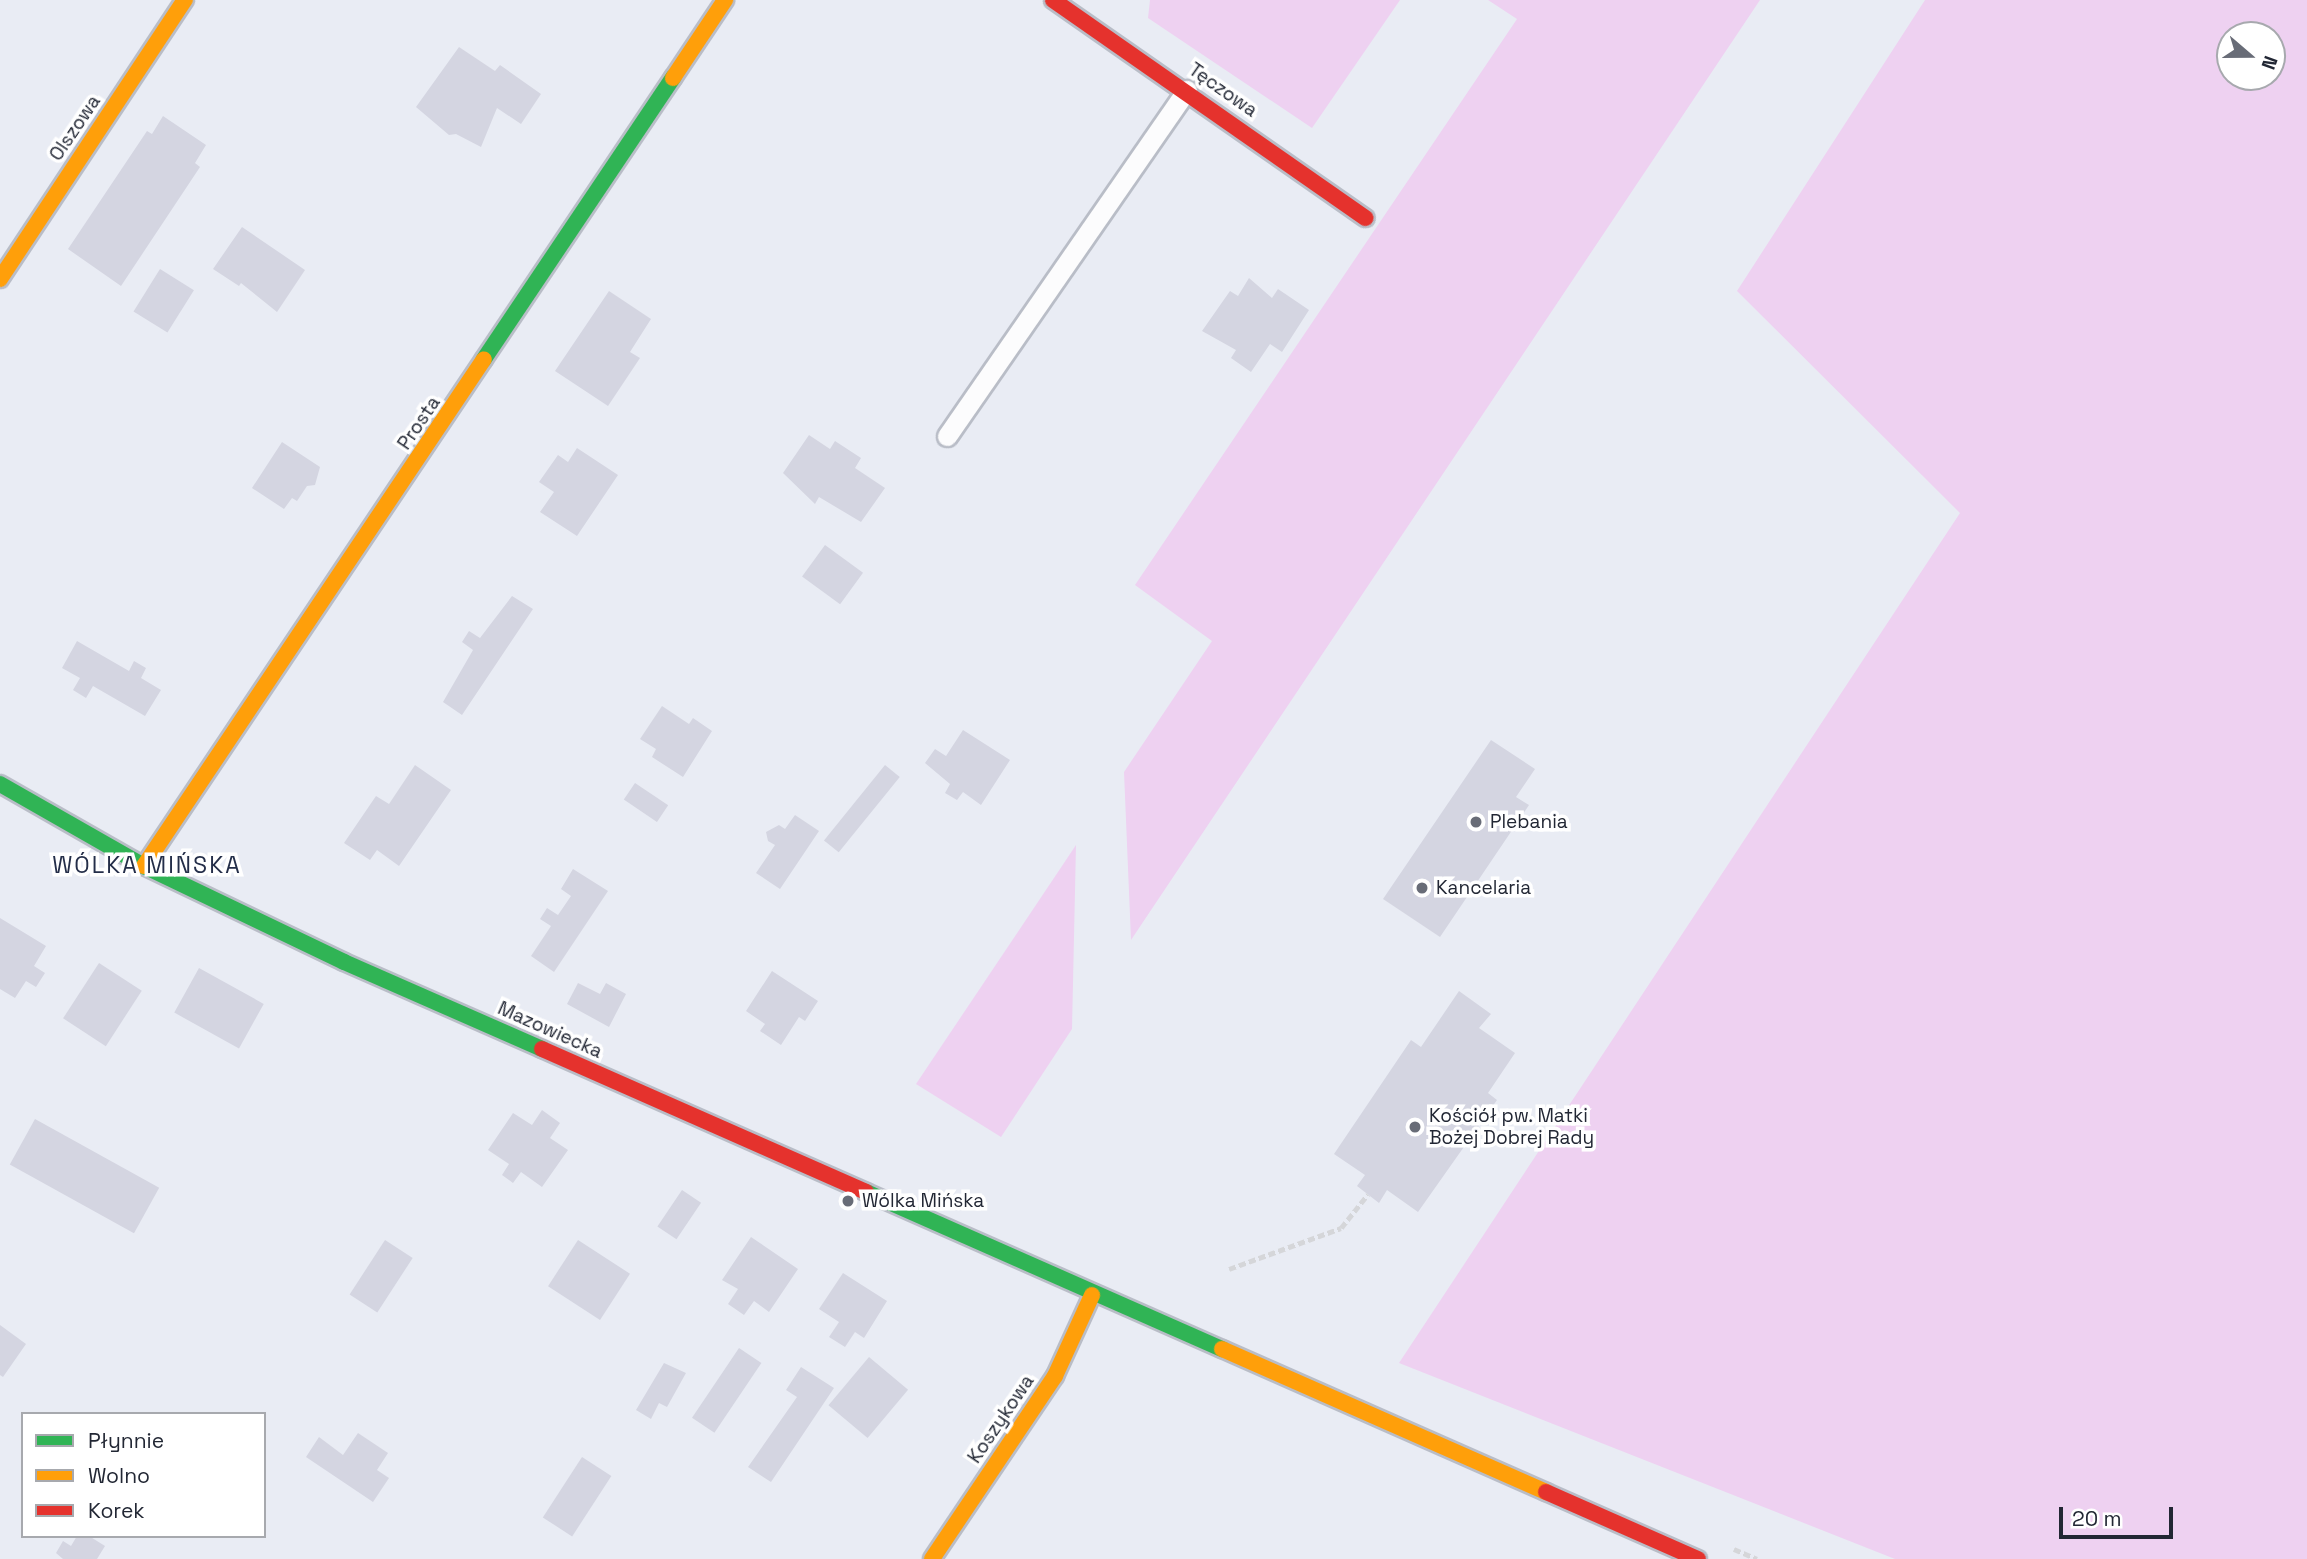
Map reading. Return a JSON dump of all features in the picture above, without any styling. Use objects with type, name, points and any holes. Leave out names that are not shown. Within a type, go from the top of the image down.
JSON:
[{"type":"street","name":"Olszowa","points":[[0,279],[185,0]]},
{"type":"street","name":"Prosta","points":[[144,866],[725,0]]},
{"type":"street","name":"Tęczowa","points":[[1053,0],[1187,90],[1366,218]]},
{"type":"street","name":"Mazowiecka","points":[[0,784],[144,866],[344,962],[1092,1295],[1698,1559]]},
{"type":"street","name":"Koszykowa","points":[[932,1559],[1055,1377],[1092,1295]]},
{"type":"lane","points":[[947,436],[1187,90]]},
{"type":"path","points":[[1229,1269],[1341,1228],[1368,1194]]},
{"type":"shaded area","points":[[1150,0],[1400,0],[1312,128],[1148,18]]},
{"type":"shaded area","points":[[1488,0],[1760,0],[1131,940],[1124,772],[1212,641],[1135,585],[1517,19]]},
{"type":"shaded area","points":[[1925,0],[2307,0],[2307,1559],[1895,1559],[1399,1363],[1960,513],[1737,291]]},
{"type":"shaded area","points":[[1076,845],[1072,1029],[1001,1137],[916,1084]]},
{"type":"building","points":[[459,47],[495,71],[500,65],[541,94],[521,124],[497,108],[481,147],[456,134],[449,135],[416,107]]},
{"type":"building","points":[[163,116],[206,145],[195,163],[200,167],[121,286],[68,249],[147,131],[152,134]]},
{"type":"building","points":[[242,227],[305,270],[277,312],[241,283],[239,286],[213,269]]},
{"type":"building","points":[[160,269],[194,290],[167,333],[134,311]]},
{"type":"building","points":[[1249,278],[1272,298],[1278,289],[1309,310],[1282,352],[1270,344],[1251,372],[1231,358],[1236,350],[1202,331],[1230,291],[1238,296]]},
{"type":"building","points":[[609,291],[651,319],[630,352],[640,358],[608,406],[555,371]]},
{"type":"building","points":[[809,435],[830,449],[835,441],[861,458],[855,468],[885,488],[861,522],[819,497],[815,504],[783,473]]},
{"type":"building","points":[[282,442],[320,467],[315,485],[307,486],[297,501],[292,498],[284,509],[252,488]]},
{"type":"building","points":[[577,448],[618,475],[577,536],[540,512],[554,492],[539,482],[558,455],[568,462]]},
{"type":"building","points":[[825,545],[863,573],[840,604],[802,577]]},
{"type":"building","points":[[512,596],[533,609],[462,715],[443,702],[473,650],[462,642],[469,631],[480,638]]},
{"type":"building","points":[[77,641],[129,671],[134,661],[146,668],[141,678],[161,690],[145,716],[93,686],[86,698],[73,690],[80,678],[62,668]]},
{"type":"building","points":[[662,706],[689,724],[693,718],[712,731],[683,777],[652,757],[656,749],[640,739]]},
{"type":"building","points":[[963,730],[1010,760],[981,805],[963,792],[957,800],[945,793],[950,784],[925,763],[935,749],[946,756]]},
{"type":"building","name":"Plebania","points":[[1491,740],[1535,769],[1516,797],[1529,805],[1440,937],[1383,899]]},
{"type":"building","points":[[415,765],[451,790],[399,866],[377,850],[370,860],[344,843],[376,796],[389,804]]},
{"type":"building","points":[[885,765],[900,777],[839,852],[824,840]]},
{"type":"building","points":[[635,783],[668,805],[657,822],[624,800]]},
{"type":"building","points":[[795,815],[819,831],[780,889],[756,873],[775,845],[768,841],[766,832],[779,825],[785,829]]},
{"type":"building","points":[[573,869],[608,891],[554,972],[531,956],[551,926],[540,919],[547,908],[558,915],[571,896],[561,889]]},
{"type":"building","points":[[0,918],[46,946],[34,966],[45,973],[36,987],[26,981],[15,998],[0,989]]},
{"type":"building","points":[[99,963],[142,991],[106,1046],[63,1018]]},
{"type":"building","points":[[199,968],[264,1004],[239,1048],[174,1013]]},
{"type":"building","points":[[772,971],[818,1001],[805,1021],[799,1017],[781,1045],[760,1031],[765,1024],[746,1011]]},
{"type":"building","points":[[578,983],[600,994],[606,983],[626,994],[609,1027],[567,1004]]},
{"type":"building","name":"Kościół pw. Matki Bożej Dobrej Rady","points":[[1459,991],[1491,1014],[1479,1028],[1515,1053],[1488,1093],[1497,1100],[1418,1212],[1387,1190],[1379,1203],[1357,1186],[1365,1175],[1334,1154],[1411,1040],[1421,1047]]},
{"type":"building","points":[[542,1110],[560,1123],[550,1138],[568,1150],[542,1187],[521,1172],[513,1183],[502,1175],[509,1164],[488,1150],[513,1113],[532,1125]]},
{"type":"building","points":[[35,1119],[159,1188],[134,1233],[10,1164]]},
{"type":"building","points":[[682,1190],[701,1203],[676,1239],[657,1226]]},
{"type":"building","points":[[751,1237],[798,1269],[769,1312],[754,1301],[744,1315],[728,1304],[738,1289],[722,1280]]},
{"type":"building","points":[[385,1240],[413,1258],[377,1312],[350,1295]]},
{"type":"building","points":[[578,1240],[630,1274],[600,1320],[548,1286]]},
{"type":"building","points":[[843,1273],[887,1301],[864,1338],[855,1332],[845,1347],[829,1337],[839,1322],[819,1309]]},
{"type":"building","points":[[0,1325],[26,1344],[3,1377],[0,1375]]},
{"type":"building","points":[[739,1348],[761,1363],[714,1433],[692,1418]]},
{"type":"building","points":[[869,1357],[908,1390],[868,1438],[829,1405]]},
{"type":"building","points":[[664,1363],[686,1373],[667,1407],[659,1403],[651,1419],[636,1410]]},
{"type":"building","points":[[801,1367],[834,1388],[771,1482],[748,1467],[797,1397],[786,1390]]},
{"type":"building","points":[[358,1433],[388,1453],[377,1470],[389,1478],[373,1502],[306,1457],[319,1437],[343,1455]]},
{"type":"building","points":[[582,1457],[611,1476],[572,1536],[543,1517]]},
{"type":"building","points":[[76,1538],[92,1538],[105,1546],[97,1559],[63,1559],[56,1553],[63,1541],[71,1546]]},
{"type":"traffic: fast","points":[[484,359],[673,78]]},
{"type":"traffic: fast","points":[[0,784],[144,866],[344,962],[542,1049]]},
{"type":"traffic: fast","points":[[866,1192],[1222,1349]]},
{"type":"traffic: slow","points":[[0,279],[185,0]]},
{"type":"traffic: slow","points":[[673,78],[725,0]]},
{"type":"traffic: slow","points":[[144,866],[484,359]]},
{"type":"traffic: slow","points":[[932,1559],[1055,1376],[1092,1295]]},
{"type":"traffic: slow","points":[[1222,1349],[1546,1492]]},
{"type":"traffic: jam","points":[[1053,0],[1366,218]]},
{"type":"traffic: jam","points":[[542,1049],[866,1192]]},
{"type":"traffic: jam","points":[[1546,1492],[1698,1559]]},
{"type":"place","name":"Plebania","points":[[1476,822]]},
{"type":"place","name":"Kancelaria","points":[[1422,888]]},
{"type":"place","name":"Kościół pw. Matki Bożej Dobrej Rady","points":[[1415,1127]]},
{"type":"place","name":"Wólka Mińska","points":[[848,1201]]},
{"type":"district","name":"WÓLKA MIŃSKA","points":[[147,865]]}]
